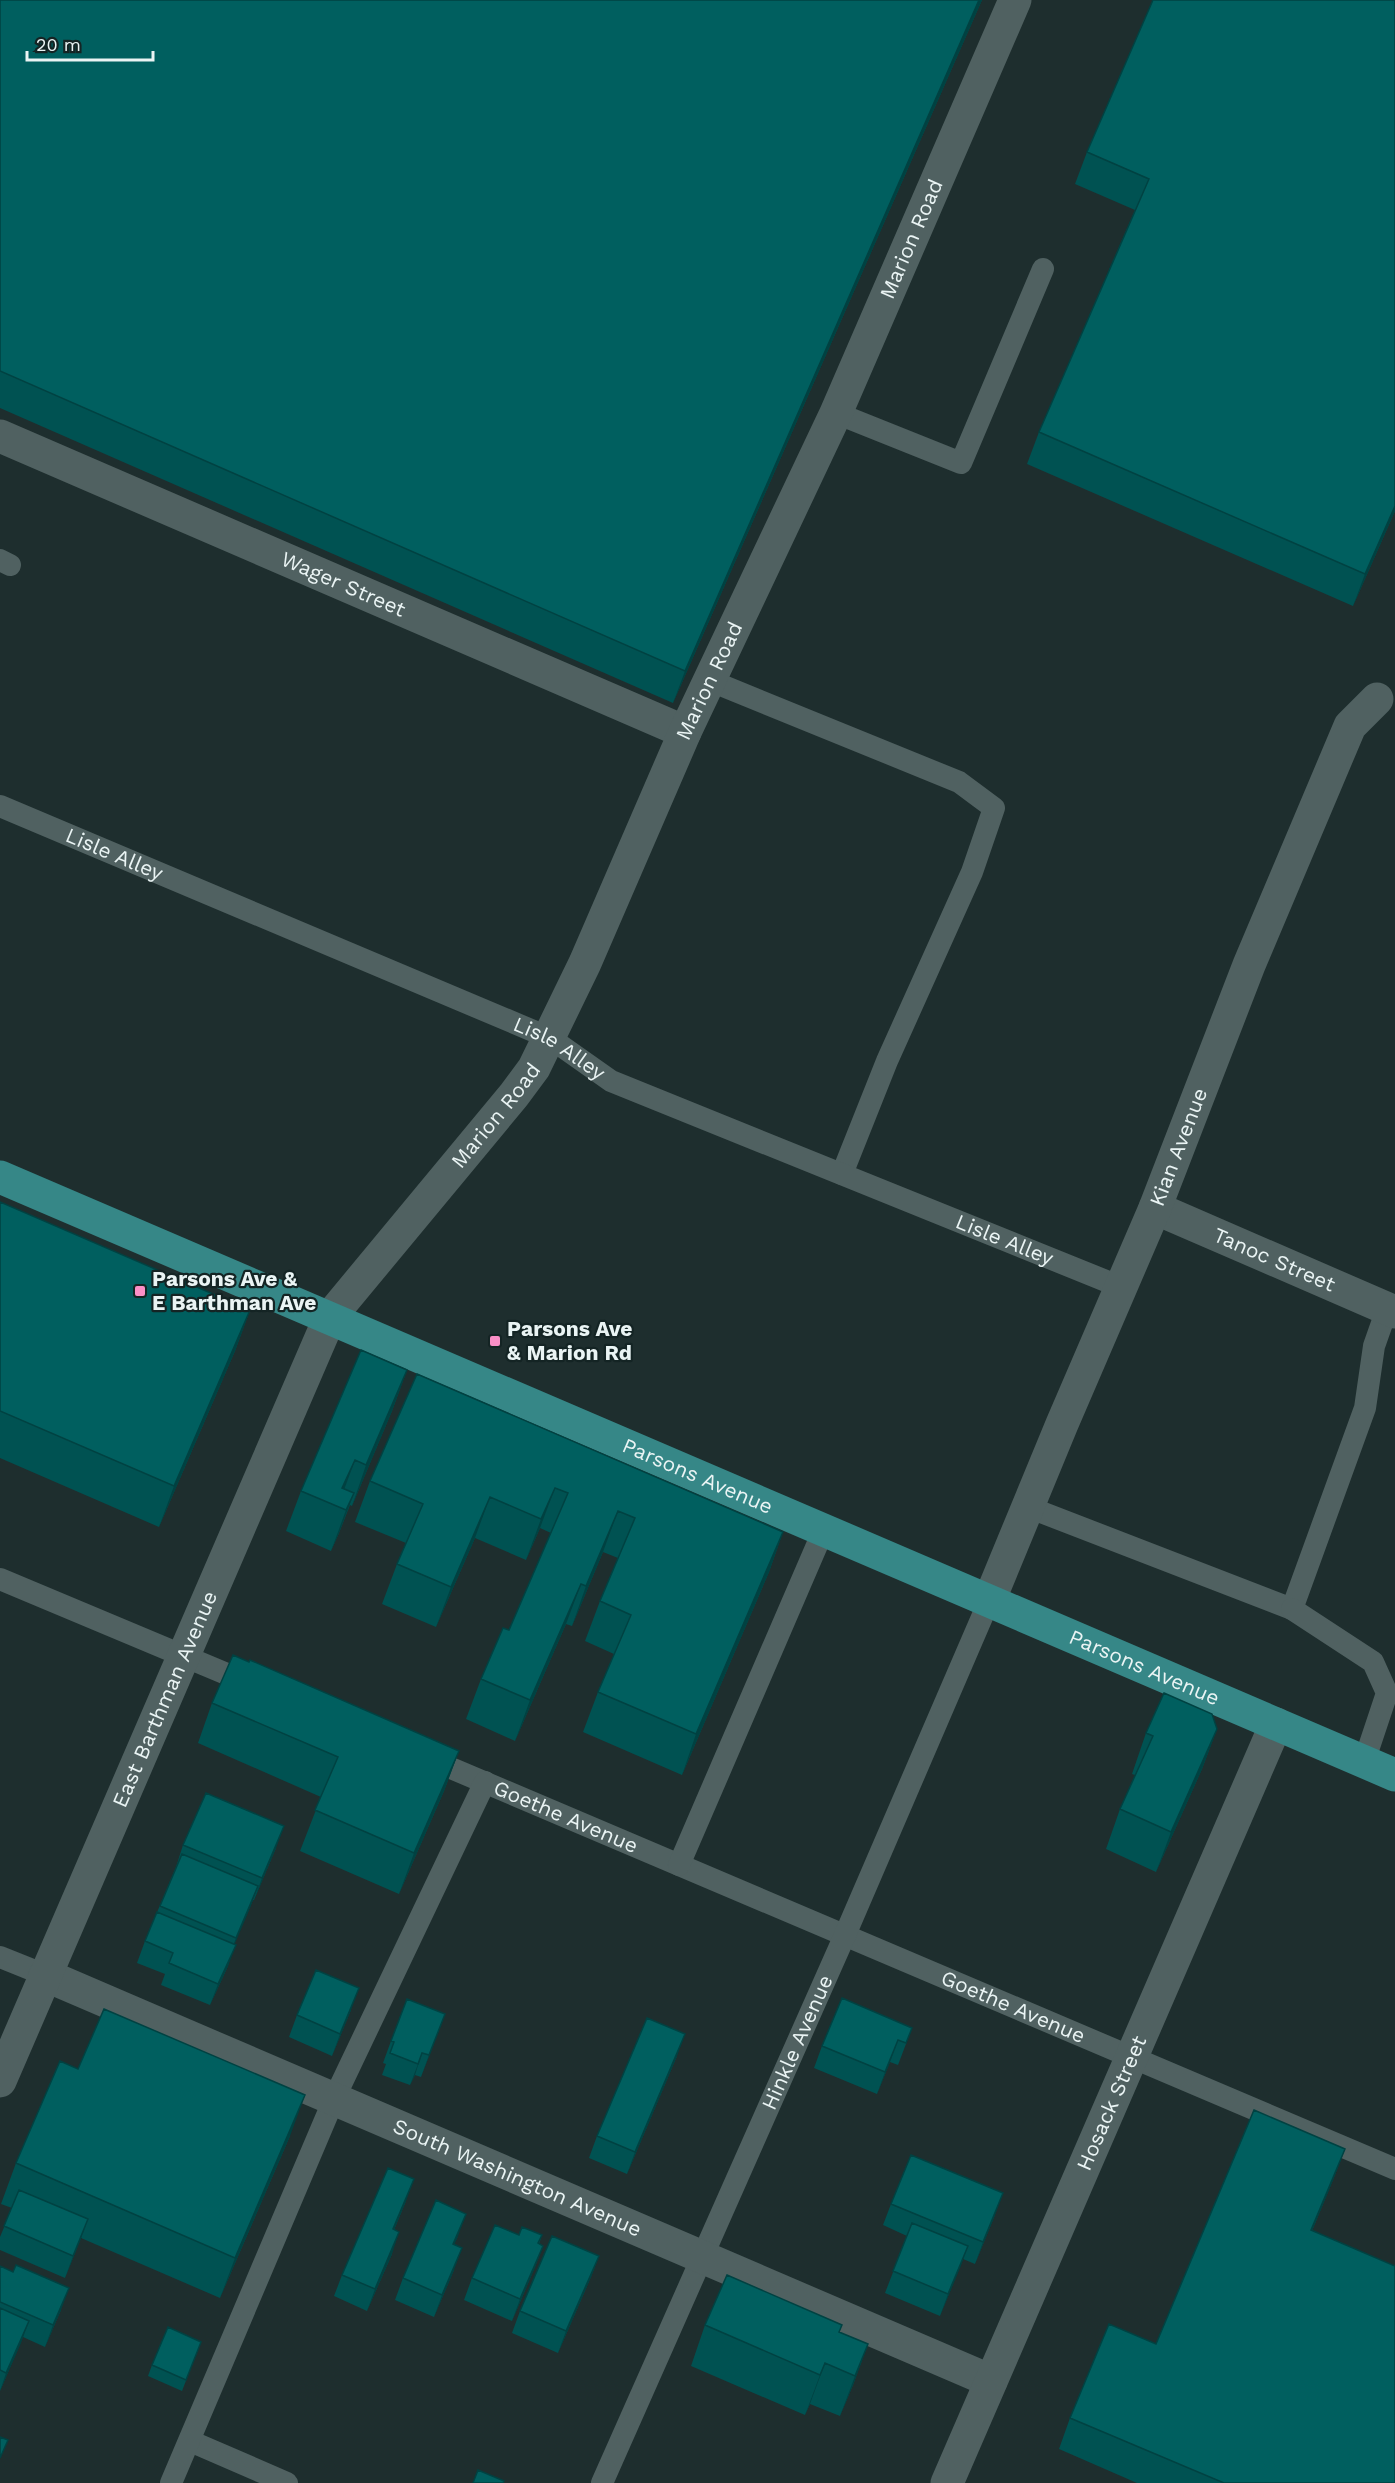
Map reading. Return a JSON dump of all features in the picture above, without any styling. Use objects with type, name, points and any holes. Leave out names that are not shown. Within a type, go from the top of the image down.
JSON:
[{"type":"main road","name":"Parsons Avenue","points":[[0,1177],[1395,1775]]},
{"type":"street","name":"Marion Road","points":[[330,1317],[514,1095],[534,1068],[550,1038],[685,732],[836,413],[1015,0]]},
{"type":"street","name":"Wager Street","points":[[0,436],[685,732]]},
{"type":"street","name":"Kian Avenue","points":[[989,1600],[1155,1208],[1250,965],[1350,726],[1386,695]]},
{"type":"street","name":"Tanoc Street","points":[[1155,1208],[1391,1311]]},
{"type":"street","name":"East Barthman Avenue","points":[[0,2081],[330,1317]]},
{"type":"street","name":"Hosack Street","points":[[954,2481],[991,2381],[1276,1724]]},
{"type":"street","name":"South Washington Avenue","points":[[45,1975],[991,2381]]},
{"type":"lane","points":[[836,413],[961,463],[1043,269]]},
{"type":"lane","points":[[711,681],[959,783],[994,808],[972,872],[886,1061],[842,1174]]},
{"type":"lane","name":"Lisle Alley","points":[[0,806],[550,1038],[611,1081],[1121,1287]]},
{"type":"lane","points":[[1292,1609],[1365,1408],[1374,1346],[1391,1311]]},
{"type":"lane","points":[[1028,1507],[1292,1609],[1373,1662],[1387,1693],[1364,1762]]},
{"type":"lane","points":[[679,1865],[824,1529]]},
{"type":"lane","points":[[0,1579],[269,1691]]},
{"type":"lane","name":"Hinkle Avenue","points":[[602,2483],[989,1600]]},
{"type":"lane","name":"Goethe Avenue","points":[[409,1750],[1395,2169]]},
{"type":"lane","points":[[171,2483],[334,2099],[484,1782]]},
{"type":"lane","points":[[0,1957],[45,1975]]},
{"type":"lane","points":[[190,2441],[287,2483]]},
{"type":"building","points":[[0,0],[979,0],[685,671],[0,371]]},
{"type":"building","points":[[1153,0],[1395,0],[1395,506],[1365,574],[1039,432],[1149,179],[1087,152]]},
{"type":"building","points":[[0,1202],[250,1310],[174,1486],[0,1411]]},
{"type":"building","points":[[361,1350],[407,1370],[366,1465],[355,1460],[342,1488],[354,1493],[346,1510],[301,1491]]},
{"type":"building","points":[[417,1374],[783,1532],[696,1734],[598,1692],[631,1615],[600,1601],[635,1518],[618,1511],[586,1586],[581,1584],[530,1700],[481,1679],[503,1628],[509,1630],[568,1493],[555,1488],[541,1519],[490,1497],[451,1587],[397,1564],[423,1504],[370,1481]]},
{"type":"building","points":[[233,1655],[249,1662],[250,1660],[459,1751],[414,1853],[315,1810],[338,1757],[212,1703]]},
{"type":"building","points":[[1164,1693],[1212,1714],[1217,1729],[1171,1832],[1120,1809],[1153,1736],[1146,1733]]},
{"type":"building","points":[[206,1793],[284,1826],[262,1878],[183,1845]]},
{"type":"building","points":[[182,1854],[258,1886],[236,1938],[160,1906]]},
{"type":"building","points":[[157,1912],[236,1945],[218,1984],[169,1963],[173,1953],[145,1941]]},
{"type":"building","points":[[316,1970],[359,1988],[340,2034],[297,2015]]},
{"type":"building","points":[[842,1998],[912,2028],[906,2043],[898,2040],[885,2072],[822,2046]]},
{"type":"building","points":[[407,1999],[445,2014],[429,2055],[422,2053],[418,2064],[390,2053],[394,2042],[391,2041]]},
{"type":"building","points":[[104,2009],[305,2095],[235,2258],[16,2163],[60,2061],[78,2069]]},
{"type":"building","points":[[647,2018],[685,2034],[635,2152],[597,2136]]},
{"type":"building","points":[[1254,2110],[1345,2149],[1311,2230],[1395,2266],[1395,2483],[1224,2483],[1070,2418],[1109,2324],[1156,2344]]},
{"type":"building","points":[[911,2155],[1003,2193],[983,2242],[891,2204]]},
{"type":"building","points":[[388,2168],[414,2179],[393,2229],[399,2232],[375,2289],[342,2275]]},
{"type":"building","points":[[19,2190],[88,2219],[73,2256],[4,2226]]},
{"type":"building","points":[[436,2200],[466,2214],[453,2244],[462,2248],[442,2295],[403,2278]]},
{"type":"building","points":[[912,2223],[968,2246],[948,2294],[893,2271]]},
{"type":"building","points":[[495,2225],[519,2235],[522,2227],[542,2235],[538,2243],[543,2246],[520,2299],[472,2278]]},
{"type":"building","points":[[552,2236],[599,2256],[566,2331],[520,2311]]},
{"type":"building","points":[[16,2265],[69,2288],[53,2325],[0,2302],[0,2266],[13,2272]]},
{"type":"building","points":[[727,2275],[842,2325],[839,2332],[868,2344],[855,2376],[825,2363],[820,2375],[705,2325]]},
{"type":"building","points":[[0,2308],[29,2321],[6,2373],[0,2370]]},
{"type":"building","points":[[168,2327],[201,2342],[186,2380],[152,2365]]},
{"type":"building","points":[[0,2437],[8,2440],[0,2458]]},
{"type":"building","points":[[478,2470],[504,2481],[503,2483],[473,2483]]},
{"type":"place","name":"Parsons Ave & E Barthman Ave","points":[[140,1291]]},
{"type":"place","name":"Parsons Ave & Marion Rd","points":[[495,1341]]}]
